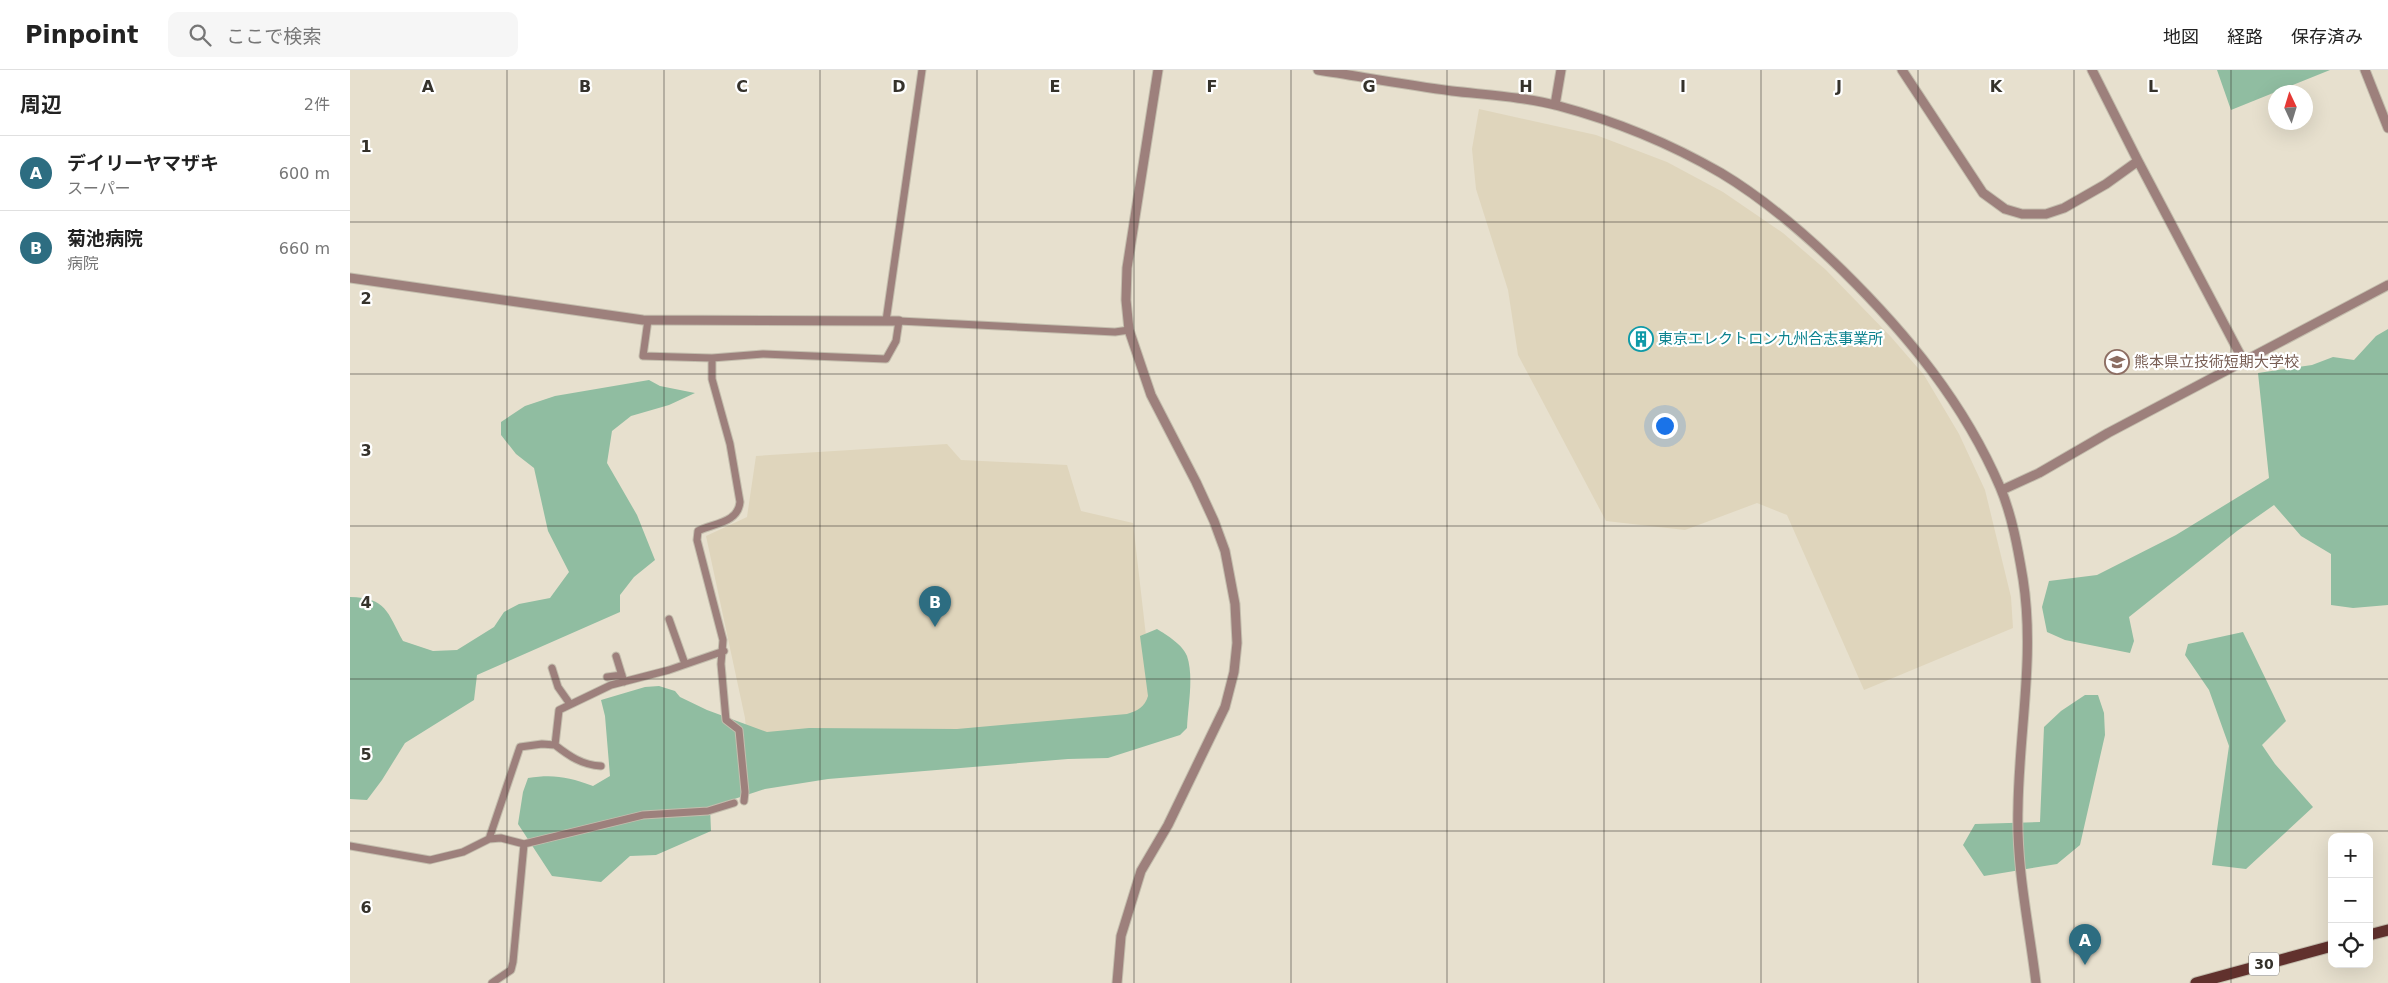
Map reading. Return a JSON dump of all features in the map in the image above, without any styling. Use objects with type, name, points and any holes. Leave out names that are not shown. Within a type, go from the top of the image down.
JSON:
[{"type":"main road","points":[[2373,934],[2388,930]]},
{"type":"main road","name":"30","points":[[2196,983],[2328,947]]},
{"type":"street","points":[[886,321],[922,70]]},
{"type":"street","points":[[1117,983],[1121,936],[1141,870],[1168,825],[1225,707],[1234,672],[1237,643],[1235,604],[1225,551],[1196,482],[1151,395],[1129,330],[1126,300],[1127,268],[1158,70]]},
{"type":"street","points":[[1318,70],[1555,105],[1628,129],[1672,148],[1722,173],[1781,215],[1868,295],[1942,381],[2002,490],[2017,551],[2026,605],[2028,645],[2027,691],[2018,810],[2019,847],[2036,983]]},
{"type":"street","points":[[1555,105],[1561,70]]},
{"type":"street","points":[[1902,70],[1983,193],[2006,209],[2022,214],[2046,214],[2064,208],[2106,184],[2138,161]]},
{"type":"street","points":[[2092,70],[2243,360]]},
{"type":"street","points":[[2365,70],[2388,128]]},
{"type":"street","points":[[350,278],[648,320],[900,321],[1115,332],[1129,330]]},
{"type":"street","points":[[2002,490],[2039,473],[2108,433],[2243,360],[2388,285]]},
{"type":"street","points":[[648,320],[643,356],[712,358],[763,354],[886,359],[896,341],[900,321]]},
{"type":"street","points":[[712,358],[712,379],[730,444],[740,502],[739,510],[733,518],[698,531],[697,540],[723,640],[724,651],[721,664],[726,720],[739,730],[745,792],[744,801]]},
{"type":"street","points":[[668,619],[685,664]]},
{"type":"street","points":[[555,745],[559,710],[586,699],[623,679],[685,664],[724,651]]},
{"type":"street","points":[[616,656],[623,679]]},
{"type":"street","points":[[552,668],[558,687],[570,704]]},
{"type":"street","points":[[607,677],[623,679]]},
{"type":"street","points":[[489,839],[520,747],[542,744],[555,745],[575,760],[593,766],[601,766]]},
{"type":"street","points":[[350,846],[430,860],[463,852],[489,839],[501,838],[524,844],[643,815],[708,811],[734,804]]},
{"type":"street","points":[[492,983],[511,970],[514,962],[524,844]]},
{"type":"shaded area","points":[[1479,109],[1596,135],[1667,162],[1723,192],[1783,233],[1826,270],[1891,337],[1924,375],[1959,434],[1985,490],[2011,597],[2013,628],[1864,690],[1787,515],[1757,503],[1685,530],[1606,521],[1518,355],[1508,290],[1476,189],[1472,149]]},
{"type":"shaded area","points":[[947,444],[961,460],[1067,465],[1081,511],[1133,523],[1158,740],[751,787],[745,718],[706,536],[747,517],[756,456]]},
{"type":"green space","points":[[2217,70],[2330,70],[2293,85],[2268,85],[2268,95],[2231,110]]},
{"type":"green space","points":[[2388,329],[2388,605],[2353,608],[2331,605],[2331,554],[2301,536],[2274,505],[2237,531],[2129,617],[2134,641],[2130,653],[2065,640],[2047,632],[2042,607],[2049,581],[2097,575],[2176,535],[2269,478],[2258,373],[2312,365],[2333,357],[2354,360],[2376,336]]},
{"type":"green space","points":[[649,380],[660,386],[695,393],[669,405],[631,416],[612,431],[607,463],[637,515],[655,560],[634,577],[620,595],[620,612],[477,675],[474,700],[405,743],[367,800],[350,799],[350,597],[372,600],[379,604],[389,615],[403,641],[433,651],[457,650],[494,627],[504,612],[519,604],[550,598],[569,572],[548,531],[534,468],[516,454],[501,435],[501,422],[525,406],[555,396]]},
{"type":"green space","points":[[1157,629],[1178,644],[1187,656],[1190,682],[1187,728],[1180,735],[1108,758],[1068,759],[828,779],[765,789],[710,807],[711,831],[656,855],[630,856],[601,882],[552,876],[518,824],[523,792],[528,778],[561,777],[593,786],[610,776],[605,716],[601,700],[645,687],[659,686],[675,691],[680,697],[707,710],[767,732],[809,728],[957,729],[1127,714],[1140,708],[1148,696],[1140,636]]},
{"type":"green space","points":[[2243,632],[2286,721],[2262,745],[2275,764],[2313,807],[2246,869],[2212,865],[2229,746],[2209,690],[2185,655],[2188,644]]},
{"type":"green space","points":[[2085,695],[2098,695],[2104,713],[2105,735],[2080,845],[2057,864],[1984,876],[1963,845],[1975,824],[2040,822],[2044,727],[2061,711]]},
{"type":"place","name":"東京エレクトロン九州合志事業所","points":[[1641,339]]},
{"type":"place","name":"熊本県立技術短期大学校","points":[[2117,362]]},
{"type":"place","name":"菊池病院","points":[[935,627]]},
{"type":"place","name":"デイリーヤマザキ","points":[[2085,965]]}]
